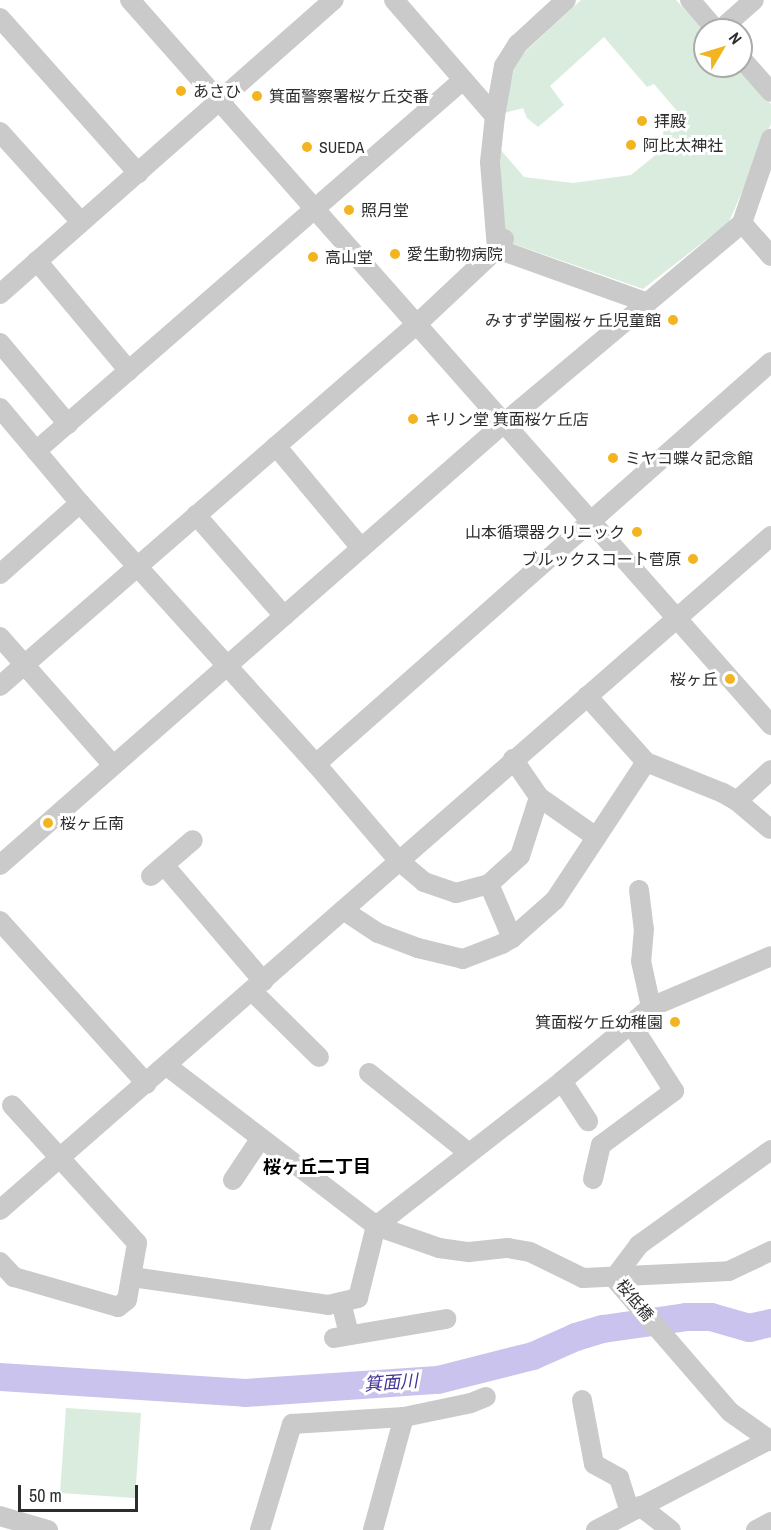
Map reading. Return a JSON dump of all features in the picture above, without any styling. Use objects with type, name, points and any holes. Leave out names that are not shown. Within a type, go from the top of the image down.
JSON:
[{"type":"street","points":[[130,0],[771,725]]},
{"type":"street","points":[[3,285],[37,261],[334,0]]},
{"type":"street","points":[[393,0],[495,116]]},
{"type":"street","points":[[501,244],[490,162],[504,66],[518,45],[566,0]]},
{"type":"street","points":[[690,0],[707,18]]},
{"type":"street","points":[[732,18],[754,0]]},
{"type":"street","points":[[0,18],[138,173]]},
{"type":"street","points":[[753,72],[771,92]]},
{"type":"street","points":[[36,451],[463,80]]},
{"type":"street","points":[[0,132],[81,222]]},
{"type":"street","points":[[0,864],[504,423],[645,302],[742,223],[771,139]]},
{"type":"street","points":[[742,223],[771,256]]},
{"type":"street","points":[[501,244],[645,302]]},
{"type":"street","points":[[0,686],[417,324],[501,244]]},
{"type":"street","points":[[37,261],[129,371]]},
{"type":"street","points":[[0,343],[68,424]]},
{"type":"street","points":[[316,764],[771,362]]},
{"type":"street","points":[[0,408],[80,503],[316,764],[398,860],[424,882],[456,892],[489,884],[520,856],[539,797]]},
{"type":"street","points":[[276,446],[361,548]]},
{"type":"street","points":[[0,574],[80,503]]},
{"type":"street","points":[[196,515],[284,615]]},
{"type":"street","points":[[0,1210],[147,1084],[513,759],[771,536]]},
{"type":"street","points":[[0,637],[113,765]]},
{"type":"street","points":[[586,696],[645,762],[737,801],[770,828]]},
{"type":"street","points":[[513,759],[539,797],[596,837]]},
{"type":"street","points":[[343,910],[378,933],[418,948],[463,959],[512,938],[555,900],[645,762]]},
{"type":"street","points":[[737,801],[771,770]]},
{"type":"street","points":[[193,840],[157,871],[319,1057]]},
{"type":"street","points":[[489,884],[512,938]]},
{"type":"street","points":[[639,890],[644,929],[641,961],[651,1007]]},
{"type":"street","points":[[0,921],[147,1084]]},
{"type":"street","points":[[132,1277],[328,1305],[358,1298],[376,1226],[562,1081],[651,1007],[771,956]]},
{"type":"street","points":[[593,1179],[601,1145],[674,1091],[631,1024]]},
{"type":"street","points":[[167,1066],[376,1226],[439,1248],[469,1252],[508,1248],[530,1251],[583,1278],[620,1284],[729,1271],[771,1251]]},
{"type":"street","points":[[369,1074],[469,1153]]},
{"type":"street","points":[[562,1081],[588,1121]]},
{"type":"street","points":[[0,1262],[14,1276],[118,1307],[127,1300],[137,1242],[12,1105]]},
{"type":"street","points":[[233,1180],[261,1138]]},
{"type":"street","name":"桜低橋","points":[[771,1150],[639,1245],[620,1284],[730,1412],[771,1440]]},
{"type":"street","points":[[341,1302],[342,1337],[446,1319]]},
{"type":"street","points":[[260,1530],[292,1424],[404,1417],[471,1403],[486,1397]]},
{"type":"street","points":[[582,1400],[594,1464],[619,1478],[635,1508],[671,1530]]},
{"type":"street","points":[[373,1530],[404,1417]]},
{"type":"street","points":[[597,1530],[635,1508],[771,1440]]},
{"type":"street","points":[[1,1517],[48,1530]]},
{"type":"street","points":[[756,1530],[771,1522]]},
{"type":"green space","name":"阿比太神社","points":[[581,0],[676,0],[693,19],[693,78],[747,78],[771,104],[771,124],[729,222],[643,289],[511,243],[501,232],[500,149],[524,177],[573,183],[631,175],[662,150],[664,123],[677,111],[654,84],[647,87],[604,37],[550,86],[564,105],[538,127],[527,118],[523,108],[504,113],[516,60]]},
{"type":"green space","points":[[66,1408],[141,1413],[135,1498],[60,1493]]},
{"type":"waterway","name":"箕面川","points":[[0,1377],[245,1393],[438,1380],[533,1356],[576,1337],[603,1329],[686,1317],[711,1317],[749,1328],[771,1323]]},
{"type":"place","name":"あさひ","points":[[181,91]]},
{"type":"place","name":"箕面警察署桜ケ丘交番","points":[[257,96]]},
{"type":"place","name":"拝殿","points":[[642,121]]},
{"type":"place","name":"阿比太神社","points":[[631,145]]},
{"type":"place","name":"SUEDA","points":[[307,147]]},
{"type":"place","name":"照月堂","points":[[349,210]]},
{"type":"place","name":"愛生動物病院","points":[[395,254]]},
{"type":"place","name":"高山堂","points":[[313,257]]},
{"type":"place","name":"みすず学園桜ヶ丘児童館","points":[[673,320]]},
{"type":"place","name":"キリン堂 箕面桜ケ丘店","points":[[413,419]]},
{"type":"place","name":"ミヤコ蝶々記念館","points":[[613,458]]},
{"type":"place","name":"山本循環器クリニック","points":[[637,532]]},
{"type":"place","name":"ブルックスコート菅原","points":[[693,559]]},
{"type":"place","name":"桜ヶ丘","points":[[730,679]]},
{"type":"place","name":"桜ヶ丘南","points":[[48,823]]},
{"type":"place","name":"箕面桜ケ丘幼稚園","points":[[675,1022]]},
{"type":"district","name":"桜ヶ丘二丁目","points":[[317,1167]]}]
